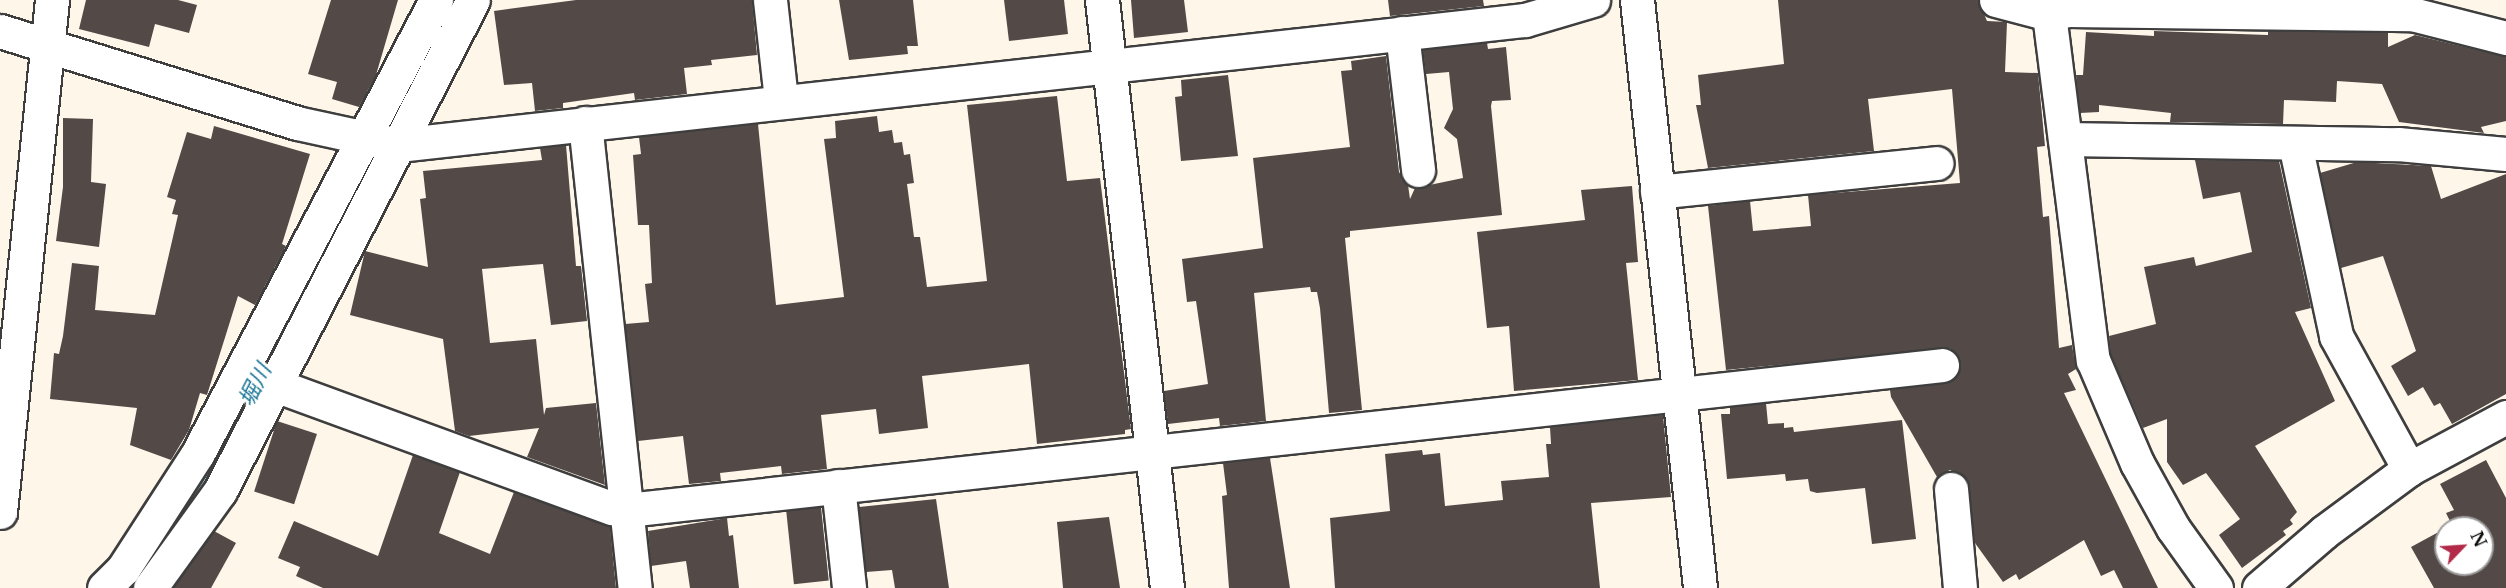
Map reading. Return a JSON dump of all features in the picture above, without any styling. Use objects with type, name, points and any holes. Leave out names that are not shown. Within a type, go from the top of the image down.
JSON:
[{"type":"street","points":[[0,512],[52,0]]},
{"type":"street","points":[[105,588],[123,568],[198,453],[436,0]]},
{"type":"street","points":[[150,588],[220,491],[473,0]]},
{"type":"street","points":[[770,0],[781,100]]},
{"type":"street","points":[[1102,0],[1167,588]]},
{"type":"street","points":[[0,31],[297,123],[398,145],[1108,63],[1525,20],[1593,0]]},
{"type":"street","points":[[1637,0],[1700,588]]},
{"type":"street","points":[[1996,0],[2049,14],[2068,10],[2220,6],[2412,7],[2506,38]]},
{"type":"street","points":[[2049,14],[2087,338],[2102,388],[2173,528],[2216,588]]},
{"type":"street","points":[[1402,33],[1418,170]]},
{"type":"street","points":[[585,123],[635,588]]},
{"type":"street","points":[[2065,139],[2398,144],[2506,154]]},
{"type":"street","points":[[2295,144],[2336,336],[2409,469]]},
{"type":"street","points":[[1657,192],[1937,163]]},
{"type":"street","points":[[275,385],[612,508],[627,510],[1942,365]]},
{"type":"street","points":[[2259,588],[2324,532],[2409,469],[2506,417]]},
{"type":"street","points":[[838,486],[849,588]]},
{"type":"street","points":[[1951,489],[1960,588]]},
{"type":"building","points":[[86,0],[178,0],[197,5],[189,33],[155,24],[149,47],[79,29]]},
{"type":"building","points":[[331,0],[398,0],[376,75],[359,107],[332,99],[337,82],[308,74]]},
{"type":"building","points":[[576,0],[752,0],[757,55],[711,60],[712,65],[684,68],[687,94],[635,100],[634,93],[563,103],[563,108],[535,111],[532,83],[504,85],[494,11]]},
{"type":"building","points":[[839,0],[913,0],[918,46],[907,46],[908,54],[849,60]]},
{"type":"building","points":[[1004,0],[1064,0],[1068,34],[1009,41]]},
{"type":"building","points":[[1131,0],[1184,0],[1188,32],[1134,38]]},
{"type":"building","points":[[1388,0],[1483,0],[1484,6],[1390,16]]},
{"type":"building","points":[[1778,0],[1978,0],[1987,21],[2007,22],[2005,72],[2038,73],[2045,146],[2037,147],[2043,217],[2049,216],[2059,348],[2072,345],[2076,369],[2068,374],[2076,390],[2064,393],[2158,588],[2123,588],[2114,570],[2101,576],[2084,540],[2019,580],[2016,574],[2003,582],[1975,543],[1967,479],[1950,470],[1937,477],[1891,397],[1890,390],[1954,380],[1960,362],[1950,348],[1726,370],[1708,206],[1750,201],[1753,231],[1811,226],[1808,195],[1960,183],[1952,89],[1868,99],[1874,151],[1708,168],[1696,105],[1701,105],[1698,75],[1784,64]]},
{"type":"building","points":[[2154,31],[2268,35],[2268,31],[2388,32],[2388,47],[2415,35],[2506,57],[2506,121],[2481,127],[2484,133],[2399,122],[2382,84],[2337,81],[2336,102],[2284,100],[2283,124],[2170,122],[2171,113],[2099,105],[2099,112],[2080,113],[2076,75],[2083,75],[2086,32],[2154,36]]},
{"type":"building","points":[[1487,43],[1488,49],[1506,47],[1511,100],[1492,101],[1491,106],[1502,215],[1350,231],[1350,237],[1345,238],[1362,410],[1329,413],[1320,308],[1317,292],[1311,292],[1310,287],[1254,293],[1266,421],[1220,426],[1219,418],[1168,424],[1164,391],[1208,384],[1196,301],[1187,302],[1182,259],[1263,248],[1253,158],[1350,147],[1341,71],[1352,70],[1351,61],[1386,56],[1399,172],[1408,185],[1410,199],[1415,188],[1463,178],[1457,139],[1444,128],[1453,109],[1449,72],[1426,74],[1423,50]]},
{"type":"building","points":[[1228,75],[1238,156],[1181,161],[1175,97],[1182,96],[1181,80]]},
{"type":"building","points":[[1057,96],[1067,181],[1100,178],[1131,429],[1125,430],[1125,434],[1037,444],[1029,364],[922,376],[928,428],[879,434],[876,409],[821,415],[827,469],[782,474],[781,466],[720,473],[721,481],[689,484],[683,436],[638,441],[625,324],[649,322],[645,284],[652,283],[649,225],[638,225],[633,155],[641,154],[639,137],[758,124],[776,305],[844,297],[824,139],[836,138],[835,121],[877,116],[879,132],[892,130],[894,143],[902,142],[904,155],[910,154],[914,183],[907,184],[914,237],[920,237],[927,287],[987,281],[967,105]]},
{"type":"building","points":[[63,118],[93,119],[91,182],[106,184],[99,247],[56,241],[63,187]]},
{"type":"building","points":[[214,126],[310,154],[282,244],[286,246],[255,305],[238,296],[207,395],[200,393],[189,430],[171,460],[130,445],[137,408],[50,399],[54,353],[59,354],[63,336],[72,263],[99,266],[95,310],[155,315],[178,215],[172,214],[176,200],[167,197],[187,132],[211,139]]},
{"type":"building","points":[[566,145],[576,266],[581,266],[587,321],[551,325],[543,264],[482,269],[490,343],[536,339],[544,415],[546,408],[596,403],[605,485],[527,457],[539,428],[469,436],[455,431],[443,339],[350,315],[365,251],[428,267],[420,199],[426,198],[423,171],[542,160],[540,148]]},
{"type":"building","points":[[2195,160],[2279,161],[2311,308],[2295,312],[2335,401],[2255,446],[2297,512],[2290,520],[2293,524],[2283,531],[2286,535],[2242,568],[2219,535],[2240,519],[2206,473],[2183,485],[2167,462],[2167,419],[2143,428],[2111,355],[2109,336],[2156,324],[2144,267],[2194,257],[2196,266],[2252,252],[2240,192],[2203,199]]},
{"type":"building","points":[[2357,162],[2431,166],[2441,199],[2506,174],[2506,394],[2452,424],[2440,403],[2434,406],[2423,387],[2408,396],[2391,366],[2416,351],[2383,256],[2341,268],[2320,173]]},
{"type":"building","points":[[1632,186],[1638,262],[1626,263],[1638,380],[1514,391],[1509,326],[1487,328],[1477,232],[1585,220],[1581,190]]},
{"type":"building","points":[[1766,403],[1768,424],[1784,423],[1784,428],[1793,427],[1794,432],[1902,420],[1916,539],[1872,544],[1865,488],[1817,493],[1810,491],[1808,479],[1786,481],[1785,474],[1727,479],[1721,414],[1730,414],[1730,407]]},
{"type":"building","points":[[1663,415],[1671,497],[1591,503],[1600,588],[1335,588],[1330,518],[1390,511],[1385,454],[1422,450],[1423,455],[1440,453],[1445,506],[1503,500],[1501,481],[1549,477],[1546,444],[1551,444],[1550,427]]},
{"type":"building","points":[[277,421],[317,434],[294,504],[254,491]]},
{"type":"building","points":[[413,455],[460,472],[439,533],[490,554],[514,492],[610,527],[616,588],[323,588],[296,576],[300,567],[278,558],[294,521],[378,556]]},
{"type":"building","points":[[1270,458],[1290,588],[1229,588],[1222,496],[1227,495],[1223,463]]},
{"type":"building","points":[[2486,460],[2506,498],[2506,588],[2434,588],[2411,547],[2434,535],[2434,576],[2494,576],[2494,516],[2448,516],[2446,513],[2454,510],[2440,484]]},
{"type":"building","points":[[936,499],[949,588],[895,588],[892,570],[866,572],[859,507]]},
{"type":"building","points":[[821,507],[829,581],[794,584],[786,511]]},
{"type":"building","points":[[1109,517],[1120,588],[1063,588],[1057,522]]},
{"type":"building","points":[[727,518],[729,536],[733,535],[739,588],[690,588],[686,561],[651,566],[648,531]]},
{"type":"building","points":[[214,531],[236,543],[211,588],[173,588]]},
{"type":"waterway","name":"堀川","points":[[397,111],[455,0]]},
{"type":"waterway","name":"堀川","points":[[127,588],[146,565],[235,422],[365,171]]}]
